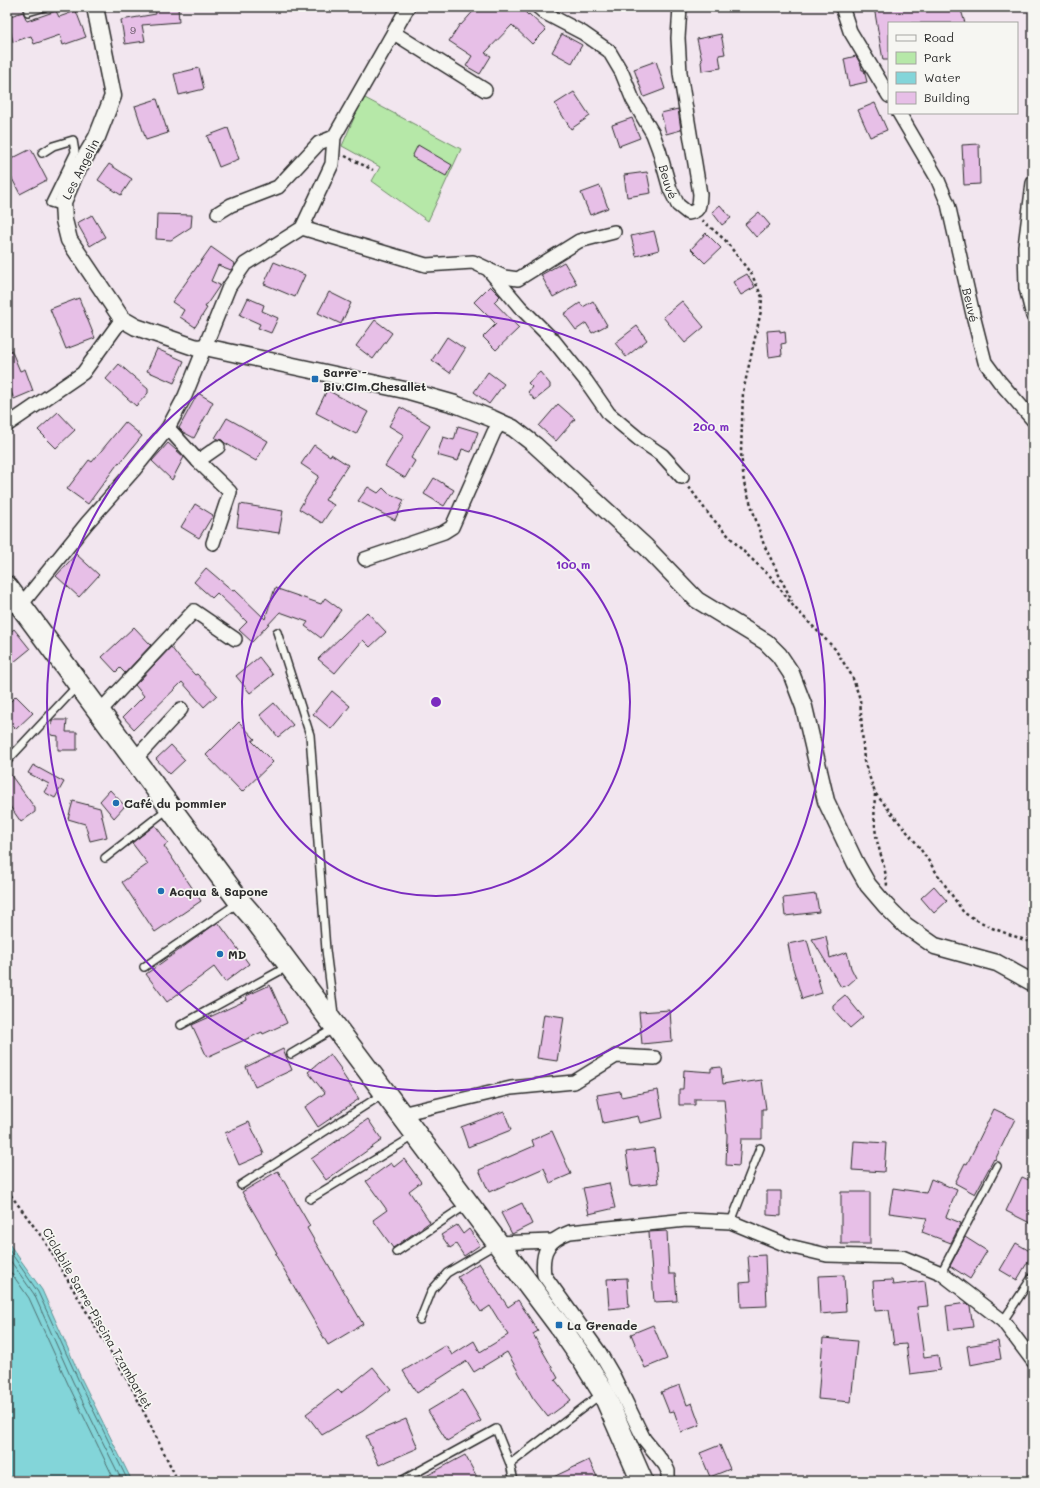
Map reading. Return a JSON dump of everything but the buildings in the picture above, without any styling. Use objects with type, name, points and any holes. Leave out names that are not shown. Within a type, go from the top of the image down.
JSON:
[{"type":"main road","points":[[7,587],[240,902],[336,1027],[566,1334],[603,1392],[642,1481]]},
{"type":"main road","points":[[626,1446],[626,1481]]},
{"type":"street","name":"Les Angelin","points":[[95,7],[113,96],[97,137],[75,174],[63,202],[64,220],[69,240],[122,319]]},
{"type":"street","points":[[21,605],[87,523],[134,470],[168,428],[185,396],[229,287],[245,264],[302,228],[332,164],[334,143],[408,7]]},
{"type":"street","name":"Beuvé","points":[[538,7],[545,13],[582,33],[609,51],[622,74],[633,100],[653,134],[670,189],[678,205],[688,212],[694,212],[698,208],[700,194],[680,73],[678,38],[680,7]]},
{"type":"street","points":[[842,7],[850,31],[888,94]]},
{"type":"street","points":[[394,33],[485,90]]},
{"type":"street","name":"Beuvé","points":[[900,114],[937,178],[948,204],[985,362],[998,381],[1033,420]]},
{"type":"street","points":[[218,213],[231,205],[278,187],[319,143],[334,143]]},
{"type":"street","points":[[1033,183],[1026,246],[1026,288],[1033,316]]},
{"type":"street","points":[[302,228],[426,265],[473,262],[504,277],[518,279],[579,241],[614,232]]},
{"type":"street","points":[[488,270],[520,307],[554,341],[586,381],[609,414],[640,440],[662,455],[682,477]]},
{"type":"street","points":[[7,425],[83,373],[122,319],[136,327],[197,348],[205,348],[409,391],[455,404],[513,428],[535,445],[646,547],[697,600],[766,642],[779,655],[791,673],[804,707],[826,801],[855,862],[868,885],[886,906],[905,925],[935,946],[997,963],[1033,983]]},
{"type":"street","points":[[365,559],[444,532],[452,527],[490,439],[501,422]]},
{"type":"street","points":[[168,428],[198,461],[230,492],[213,543]]},
{"type":"street","points":[[198,461],[218,447]]},
{"type":"street","points":[[100,711],[194,611],[235,639]]},
{"type":"street","points":[[135,759],[181,709]]},
{"type":"street","points":[[401,1114],[511,1088],[574,1082],[616,1056],[655,1058]]},
{"type":"street","points":[[668,1481],[668,1471],[665,1465],[641,1433],[614,1377],[544,1275],[543,1263],[546,1249],[552,1241],[559,1236],[570,1232],[686,1220],[731,1222],[789,1246],[827,1255],[902,1257],[941,1273],[1003,1321],[1033,1360]]},
{"type":"street","points":[[498,1243],[552,1241]]},
{"type":"lane","points":[[28,12],[45,7]]},
{"type":"lane","points":[[42,153],[53,146],[73,140],[75,152],[50,203],[63,207]]},
{"type":"lane","points":[[277,632],[310,735],[326,950],[336,1027],[291,1054]]},
{"type":"lane","points":[[7,761],[79,684]]},
{"type":"lane","points":[[105,858],[171,807]]},
{"type":"lane","points":[[144,967],[240,902]]},
{"type":"lane","points":[[181,1025],[289,966]]},
{"type":"lane","points":[[241,1185],[385,1093]]},
{"type":"lane","points":[[310,1199],[416,1135]]},
{"type":"lane","points":[[731,1222],[760,1148]]},
{"type":"lane","points":[[941,1273],[997,1166]]},
{"type":"lane","points":[[396,1252],[468,1203]]},
{"type":"lane","points":[[420,1320],[432,1290],[447,1273],[498,1243]]},
{"type":"lane","points":[[1003,1321],[1033,1276]]},
{"type":"lane","points":[[510,1464],[603,1392]]},
{"type":"lane","points":[[401,1481],[496,1430],[510,1464],[514,1481]]},
{"type":"path","points":[[334,143],[373,170]]},
{"type":"path","points":[[694,212],[705,224],[725,240],[752,275],[759,287],[762,297],[761,311],[742,392],[741,453],[744,483],[764,545],[794,607]]},
{"type":"path","points":[[682,477],[710,516],[770,577],[794,607],[835,650],[852,676],[860,698],[864,761],[875,793],[917,844],[964,913],[992,928],[1033,943]]},
{"type":"path","points":[[875,793],[874,819],[877,839],[886,874],[886,906]]},
{"type":"path","name":"Ciclabile Sarre-Piscina Tzambarlet","points":[[7,1190],[44,1240],[133,1390],[178,1481]]},
{"type":"green space","points":[[363,97],[461,149],[428,221],[372,181],[380,167],[342,146]]},
{"type":"water","points":[[7,1241],[42,1290],[81,1378],[132,1481],[7,1481]]},
{"type":"place","name":"Sarre - Biv.Cim.Chesallet","points":[[315,379]]},
{"type":"place","name":"Café du pommier","points":[[116,803]]},
{"type":"place","name":"Acqua & Sapone","points":[[161,891]]},
{"type":"place","name":"MD","points":[[220,954]]},
{"type":"place","name":"La Grenade","points":[[559,1325]]}]
